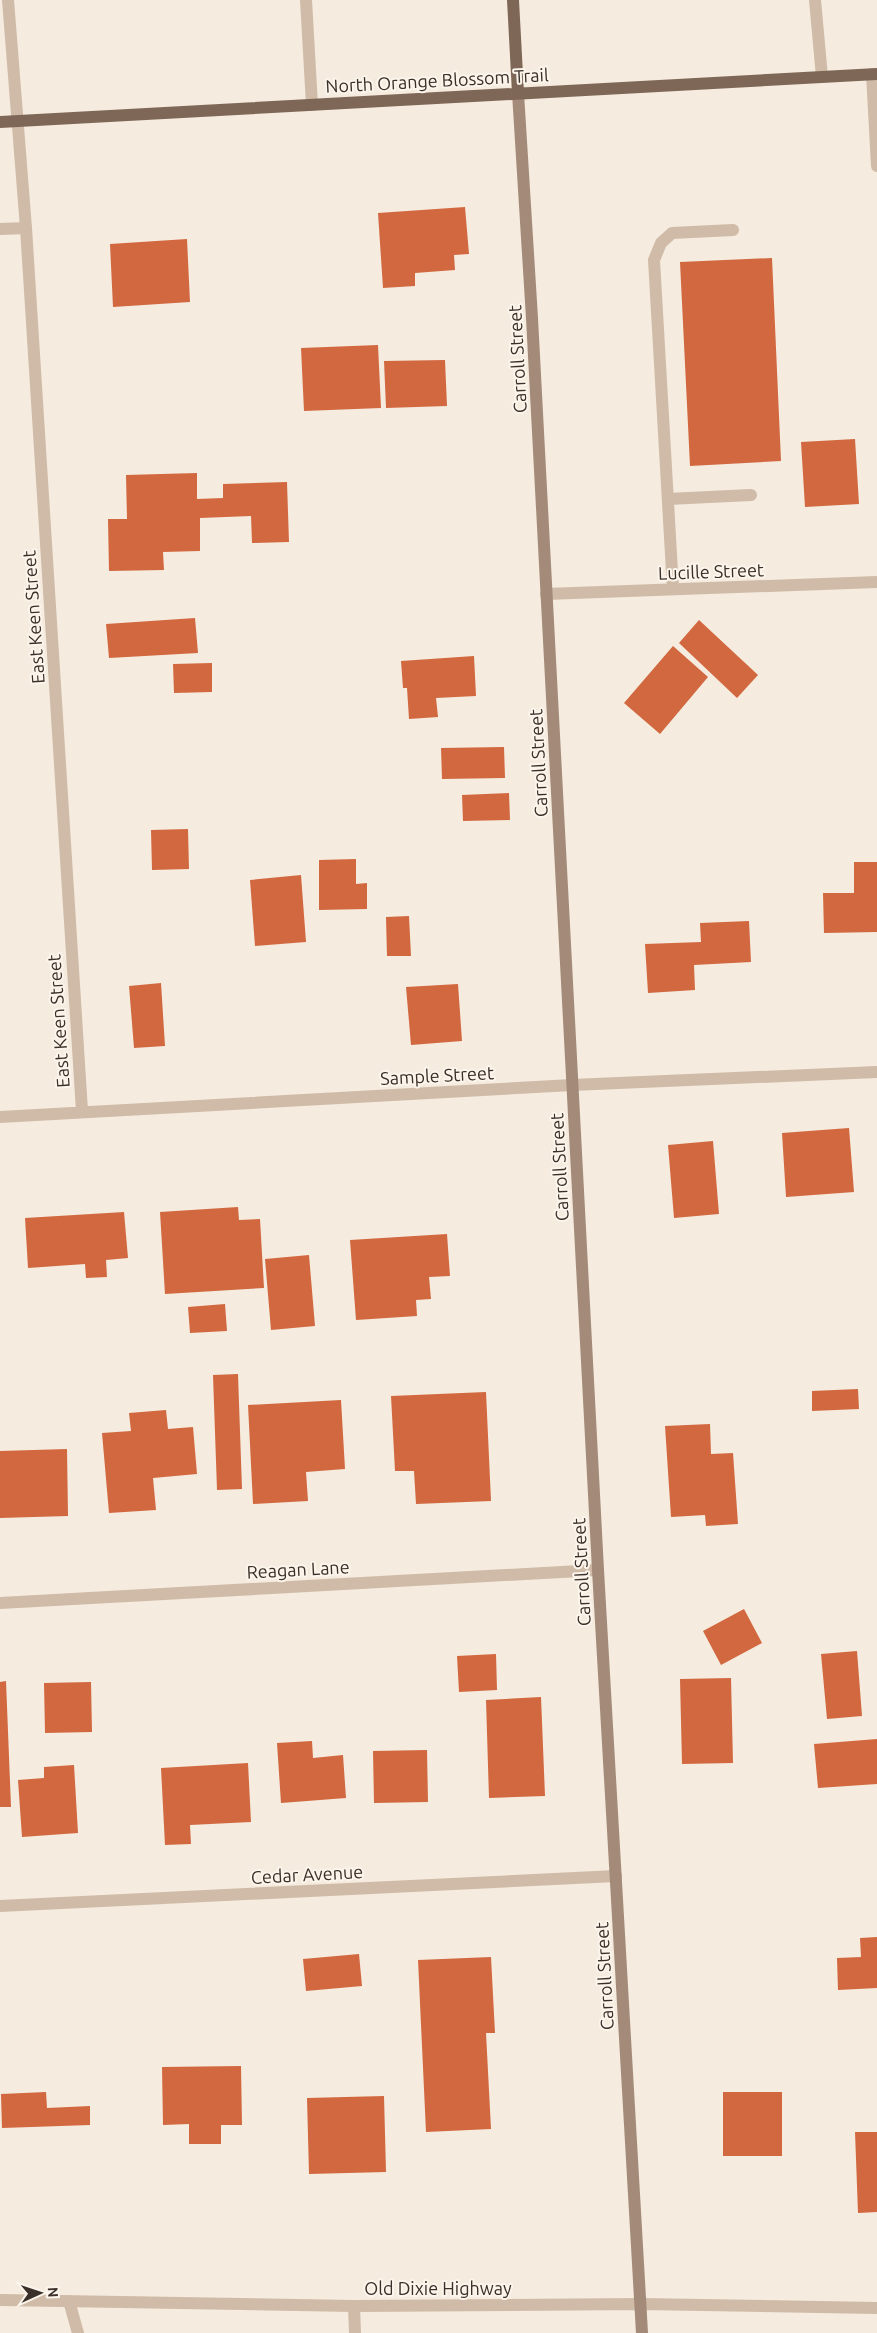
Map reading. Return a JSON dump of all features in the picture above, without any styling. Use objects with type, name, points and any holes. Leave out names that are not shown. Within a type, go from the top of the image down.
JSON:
[{"type":"main road","name":"Carroll Street","points":[[513,0],[598,1570],[642,2333]]},
{"type":"main road","name":"North Orange Blossom Trail","points":[[0,122],[874,74]]},
{"type":"street","name":"East Keen Street","points":[[8,0],[26,228],[82,1111]]},
{"type":"street","points":[[306,0],[312,105]]},
{"type":"street","points":[[815,0],[822,77]]},
{"type":"street","points":[[874,74],[877,166]]},
{"type":"street","points":[[0,229],[26,228]]},
{"type":"street","points":[[674,589],[654,260],[661,243],[672,233],[733,230]]},
{"type":"street","points":[[668,499],[751,495]]},
{"type":"street","name":"Lucille Street","points":[[546,594],[877,582]]},
{"type":"street","name":"Sample Street","points":[[0,1117],[572,1085],[877,1072]]},
{"type":"street","name":"Reagan Lane","points":[[0,1603],[598,1570]]},
{"type":"street","name":"Cedar Avenue","points":[[0,1906],[616,1876]]},
{"type":"street","name":"Old Dixie Highway","points":[[0,2300],[354,2306],[641,2304],[877,2308]]},
{"type":"street","points":[[69,2301],[78,2333]]},
{"type":"street","points":[[354,2306],[355,2333]]},
{"type":"building","points":[[465,207],[469,254],[454,255],[455,270],[415,273],[415,286],[383,288],[378,213]]},
{"type":"building","points":[[187,239],[190,302],[113,307],[110,244]]},
{"type":"building","points":[[772,258],[781,461],[690,466],[680,262]]},
{"type":"building","points":[[378,345],[381,408],[304,411],[301,348]]},
{"type":"building","points":[[445,360],[447,406],[386,408],[384,361]]},
{"type":"building","points":[[855,439],[859,504],[805,507],[801,442]]},
{"type":"building","points":[[197,473],[197,499],[223,498],[223,484],[287,482],[289,542],[252,543],[251,516],[200,518],[200,551],[163,552],[164,570],[109,571],[108,519],[127,519],[126,475]]},
{"type":"building","points":[[195,618],[198,653],[109,658],[106,624]]},
{"type":"building","points":[[699,620],[758,675],[737,698],[679,643]]},
{"type":"building","points":[[673,646],[708,677],[660,734],[624,703]]},
{"type":"building","points":[[474,656],[476,696],[436,698],[438,717],[409,719],[407,688],[403,688],[401,661]]},
{"type":"building","points":[[212,663],[212,692],[174,693],[173,664]]},
{"type":"building","points":[[504,747],[505,778],[442,779],[441,748]]},
{"type":"building","points":[[509,793],[510,820],[463,821],[462,795]]},
{"type":"building","points":[[188,829],[189,869],[152,870],[151,830]]},
{"type":"building","points":[[356,859],[356,884],[367,883],[367,909],[319,910],[319,860]]},
{"type":"building","points":[[854,862],[877,862],[877,932],[824,933],[823,893],[854,893]]},
{"type":"building","points":[[301,875],[306,942],[255,946],[250,880]]},
{"type":"building","points":[[409,916],[411,956],[387,956],[386,917]]},
{"type":"building","points":[[749,921],[751,962],[694,965],[695,990],[648,993],[645,944],[701,942],[700,923]]},
{"type":"building","points":[[161,983],[165,1046],[134,1048],[129,986]]},
{"type":"building","points":[[458,984],[462,1041],[411,1045],[406,987]]},
{"type":"building","points":[[849,1128],[854,1192],[786,1197],[782,1133]]},
{"type":"building","points":[[713,1141],[719,1214],[674,1218],[668,1145]]},
{"type":"building","points":[[238,1207],[239,1220],[260,1219],[264,1288],[165,1294],[160,1212]]},
{"type":"building","points":[[124,1212],[128,1258],[106,1260],[107,1277],[86,1278],[85,1264],[28,1268],[25,1218]]},
{"type":"building","points":[[447,1234],[450,1276],[429,1277],[431,1299],[416,1300],[417,1316],[356,1320],[350,1240]]},
{"type":"building","points":[[309,1255],[315,1326],[271,1330],[265,1259]]},
{"type":"building","points":[[225,1304],[227,1331],[190,1333],[188,1307]]},
{"type":"building","points":[[238,1374],[242,1489],[217,1490],[213,1375]]},
{"type":"building","points":[[858,1389],[859,1409],[812,1411],[812,1391]]},
{"type":"building","points":[[486,1392],[491,1501],[416,1504],[414,1471],[395,1471],[391,1396]]},
{"type":"building","points":[[341,1400],[345,1469],[306,1472],[308,1501],[253,1504],[248,1405]]},
{"type":"building","points":[[166,1410],[168,1429],[193,1427],[197,1474],[153,1478],[156,1510],[109,1513],[102,1433],[131,1431],[129,1413]]},
{"type":"building","points":[[710,1424],[711,1454],[733,1453],[738,1524],[706,1526],[705,1515],[671,1517],[665,1426]]},
{"type":"building","points":[[67,1449],[68,1516],[0,1518],[0,1451]]},
{"type":"building","points":[[744,1609],[762,1643],[721,1665],[703,1631]]},
{"type":"building","points":[[857,1651],[862,1716],[827,1719],[821,1654]]},
{"type":"building","points":[[496,1654],[497,1690],[459,1692],[457,1656]]},
{"type":"building","points":[[731,1678],[733,1763],[682,1764],[680,1679]]},
{"type":"building","points":[[6,1681],[11,1807],[0,1807],[0,1682]]},
{"type":"building","points":[[91,1682],[92,1732],[45,1733],[44,1683]]},
{"type":"building","points":[[541,1697],[545,1796],[489,1798],[486,1700]]},
{"type":"building","points":[[877,1739],[877,1784],[818,1788],[814,1744]]},
{"type":"building","points":[[312,1741],[313,1758],[343,1755],[346,1798],[281,1803],[277,1743]]},
{"type":"building","points":[[427,1750],[428,1802],[374,1803],[373,1751]]},
{"type":"building","points":[[248,1763],[251,1822],[190,1825],[191,1844],[165,1845],[161,1768]]},
{"type":"building","points":[[74,1765],[78,1833],[22,1837],[18,1780],[44,1778],[44,1767]]},
{"type":"building","points":[[877,1937],[877,1988],[838,1990],[837,1958],[861,1957],[860,1938]]},
{"type":"building","points":[[359,1954],[362,1986],[306,1991],[303,1959]]},
{"type":"building","points":[[491,1957],[495,2033],[486,2033],[491,2129],[426,2132],[418,1960]]},
{"type":"building","points":[[241,2066],[242,2125],[221,2125],[221,2144],[189,2144],[189,2124],[163,2125],[162,2067]]},
{"type":"building","points":[[46,2092],[47,2108],[90,2106],[90,2125],[2,2128],[1,2094]]},
{"type":"building","points":[[723,2092],[782,2092],[782,2156],[723,2156]]},
{"type":"building","points":[[384,2096],[386,2172],[309,2174],[307,2098]]},
{"type":"building","points":[[855,2132],[877,2132],[877,2212],[858,2213]]}]
